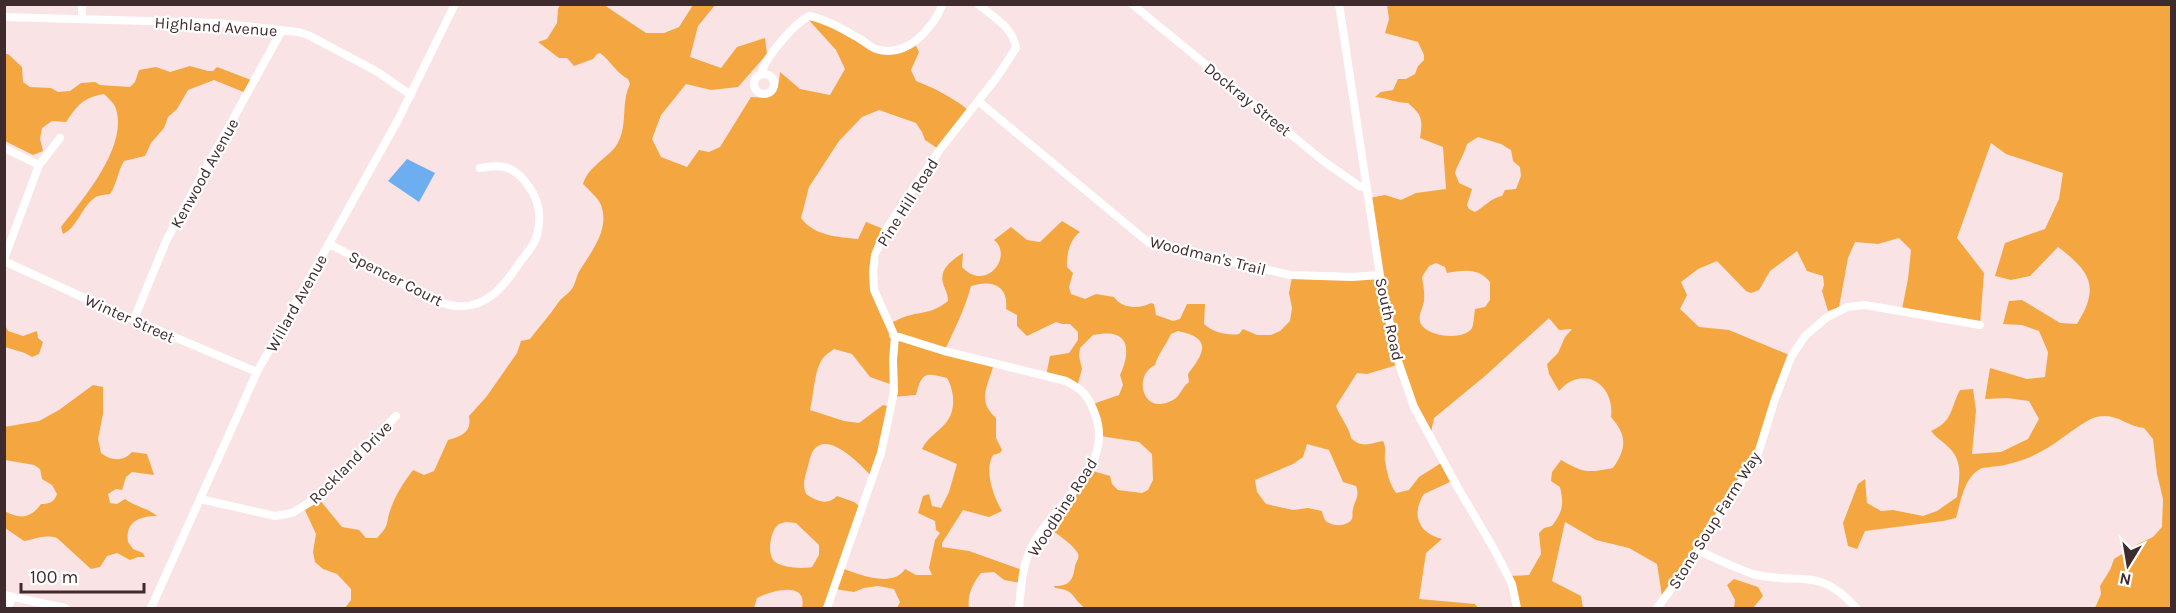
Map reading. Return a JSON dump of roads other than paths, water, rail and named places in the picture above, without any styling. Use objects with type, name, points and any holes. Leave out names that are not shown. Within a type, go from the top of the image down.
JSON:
[{"type":"street","points":[[82,4],[82,20]]},
{"type":"street","name":"Willard Avenue","points":[[151,609],[257,372],[411,94],[455,4]]},
{"type":"street","points":[[761,75],[762,67],[788,34],[801,20],[809,16],[837,26],[876,49],[892,51],[913,43],[926,34],[944,4]]},
{"type":"street","name":"Pine Hill Road","points":[[828,609],[887,431],[894,392],[893,335],[874,290],[874,255],[885,231],[941,148],[1016,48],[1015,39],[1005,26],[978,4]]},
{"type":"street","name":"Dockray Street","points":[[1132,4],[1322,160],[1359,186],[1367,188]]},
{"type":"street","name":"South Road","points":[[1339,4],[1380,275],[1398,361],[1414,407],[1512,584],[1517,609]]},
{"type":"street","name":"Highland Avenue","points":[[4,17],[218,24],[282,30],[308,35],[376,71],[411,94]]},
{"type":"street","name":"Kenwood Avenue","points":[[134,319],[167,239],[282,30]]},
{"type":"street","name":"Woodman's Trail","points":[[978,101],[1149,243],[1290,275],[1352,277],[1380,275]]},
{"type":"street","points":[[4,260],[39,165],[60,138]]},
{"type":"street","points":[[4,148],[39,165]]},
{"type":"street","name":"Spencer Court","points":[[329,244],[420,293],[448,305],[474,305],[492,297],[508,280],[537,238],[539,208],[535,194],[524,178],[511,169],[500,164],[480,168]]},
{"type":"street","name":"Winter Street","points":[[4,260],[257,372]]},
{"type":"street","name":"Stone Soup Farm Way","points":[[1657,609],[1757,457],[1791,357],[1805,336],[1826,318],[1847,306],[1865,305],[1980,325]]},
{"type":"street","name":"Woodbine Road","points":[[893,335],[944,351],[1066,381],[1083,390],[1091,403],[1100,435],[1095,459],[1031,548],[1022,576],[1019,609]]},
{"type":"street","name":"Rockland Drive","points":[[200,499],[275,516],[292,513],[317,498],[396,416]]},
{"type":"street","points":[[1697,550],[1754,574],[1801,578],[1828,584],[1841,592],[1857,609]]},
{"type":"street","points":[[8,609],[8,596],[65,609]]},
{"type":"water","points":[[407,159],[435,173],[419,202],[388,181]]}]
